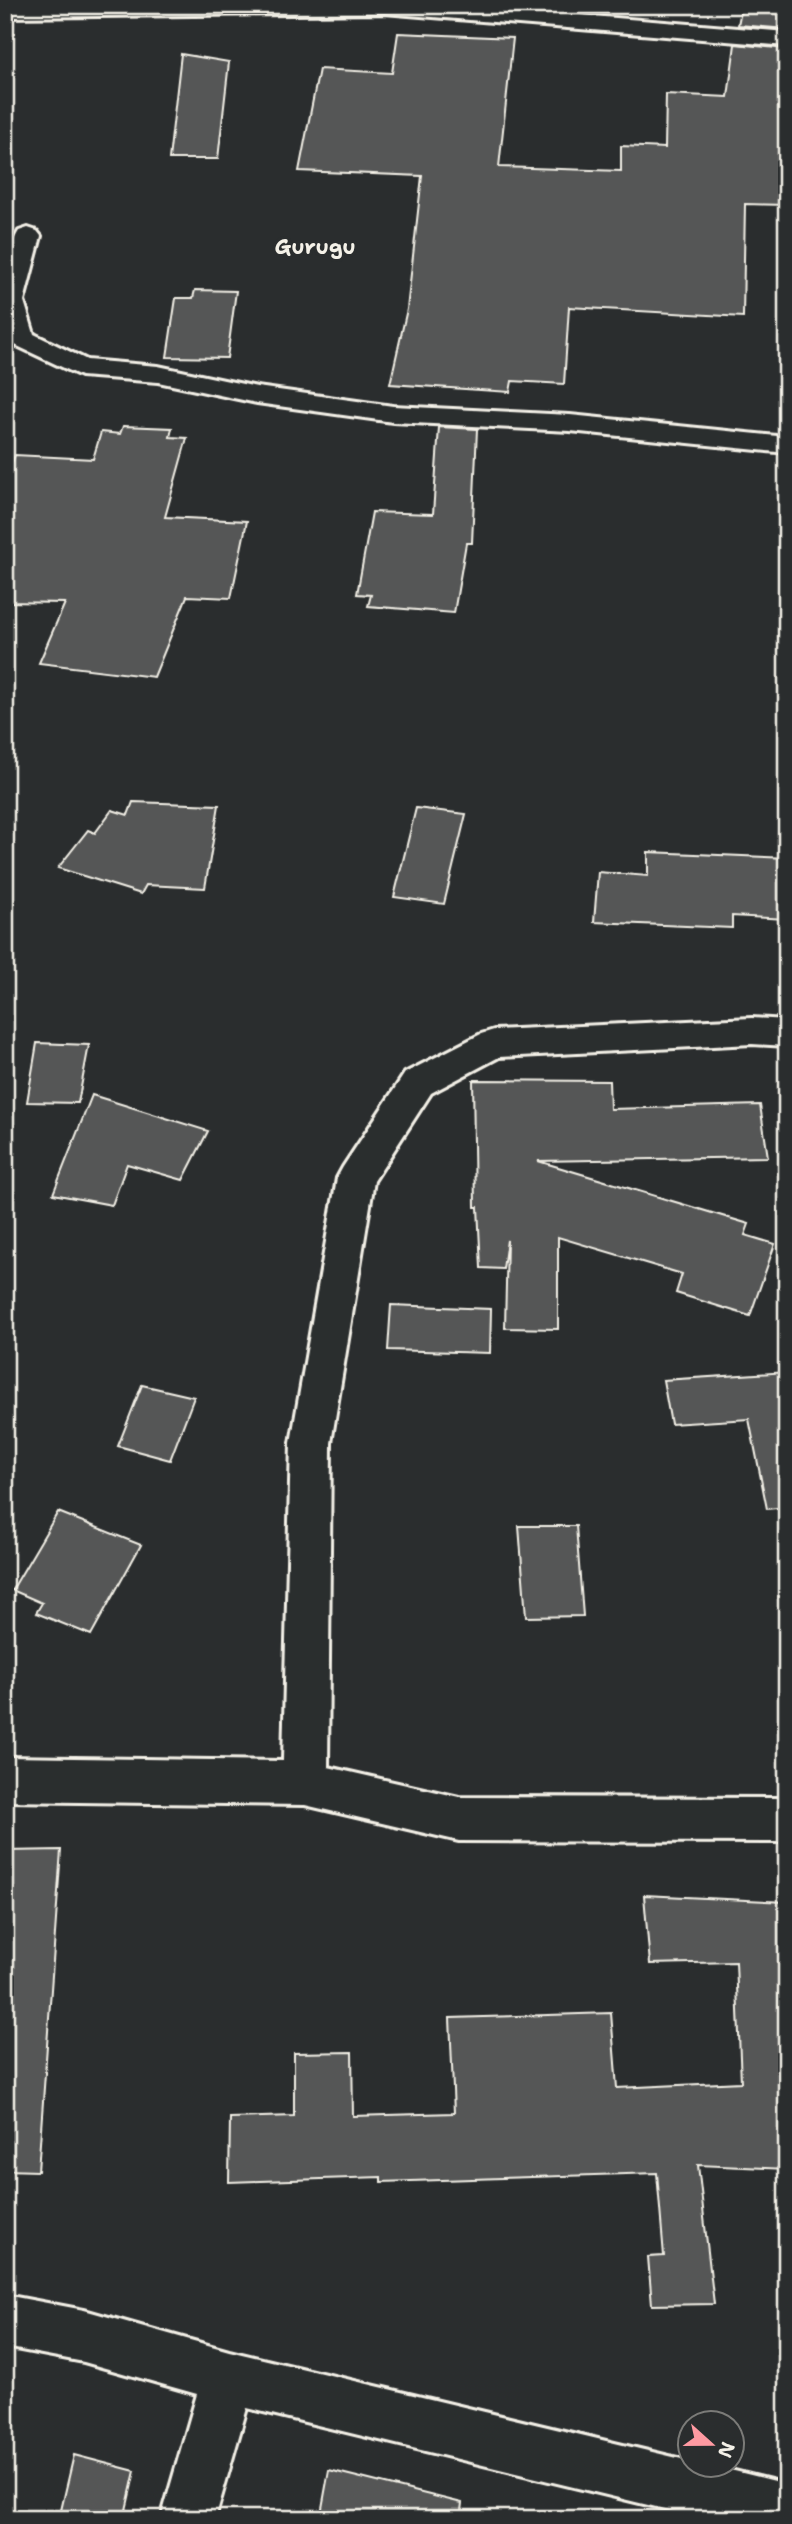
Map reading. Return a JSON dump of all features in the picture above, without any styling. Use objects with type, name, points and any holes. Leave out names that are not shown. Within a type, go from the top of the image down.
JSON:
[{"type":"street","points":[[5,10],[384,6],[724,25],[787,39]]},
{"type":"street","points":[[28,236],[11,301],[22,338],[81,368],[158,374],[257,395],[393,414],[570,423],[787,445]]},
{"type":"street","points":[[305,1783],[311,1443],[356,1178],[418,1083],[494,1044],[752,1031],[787,1033]]},
{"type":"street","points":[[5,1779],[305,1783],[459,1818],[787,1820]]},
{"type":"street","points":[[5,2320],[84,2336],[229,2377],[787,2511]]},
{"type":"street","points":[[188,2519],[229,2377]]},
{"type":"building","points":[[742,5],[787,5],[787,29],[738,25]]},
{"type":"building","points":[[398,33],[513,38],[499,167],[621,171],[621,146],[665,148],[666,94],[728,97],[735,44],[787,49],[787,205],[745,204],[743,317],[569,307],[564,384],[512,381],[510,392],[390,384],[407,309],[422,176],[299,171],[319,69],[392,73]]},
{"type":"building","points":[[181,54],[229,62],[218,159],[169,159]]},
{"type":"building","points":[[195,290],[236,291],[227,358],[167,357],[176,298],[193,298]]},
{"type":"building","points":[[123,426],[172,428],[170,437],[187,438],[165,517],[247,521],[231,598],[187,596],[154,677],[39,663],[65,603],[5,602],[5,481],[15,455],[93,459],[101,432],[120,434]]},
{"type":"building","points":[[439,427],[477,429],[472,543],[466,543],[454,613],[368,606],[371,595],[357,594],[372,512],[433,514]]},
{"type":"building","points":[[133,802],[219,805],[205,888],[146,885],[141,894],[58,868],[88,830],[95,833],[112,810],[128,815]]},
{"type":"building","points":[[416,808],[466,814],[444,904],[394,897]]},
{"type":"building","points":[[648,852],[787,858],[787,919],[732,916],[732,928],[594,922],[598,872],[648,876]]},
{"type":"building","points":[[37,1043],[89,1045],[78,1103],[27,1102]]},
{"type":"building","points":[[473,1080],[609,1081],[610,1109],[760,1105],[768,1157],[538,1161],[749,1224],[745,1235],[775,1244],[750,1316],[676,1293],[682,1274],[558,1237],[558,1329],[505,1328],[507,1240],[503,1269],[481,1268],[478,1207],[475,1207]]},
{"type":"building","points":[[92,1095],[208,1131],[183,1180],[127,1164],[112,1205],[53,1194]]},
{"type":"building","points":[[391,1305],[491,1309],[490,1353],[388,1350]]},
{"type":"building","points":[[787,1372],[787,1507],[767,1509],[749,1419],[671,1424],[663,1380]]},
{"type":"building","points":[[142,1385],[194,1397],[170,1460],[118,1446]]},
{"type":"building","points":[[58,1512],[141,1545],[91,1635],[36,1613],[42,1603],[12,1590]]},
{"type":"building","points":[[519,1526],[576,1526],[583,1616],[526,1617]]},
{"type":"building","points":[[61,1850],[38,2171],[5,2170],[5,1851]]},
{"type":"building","points":[[644,1895],[787,1902],[787,2169],[698,2165],[714,2304],[652,2305],[648,2257],[664,2256],[657,2173],[381,2182],[381,2177],[229,2182],[230,2118],[294,2116],[294,2053],[352,2052],[353,2116],[454,2113],[450,2018],[611,2013],[617,2088],[741,2082],[736,1962],[650,1964]]},
{"type":"building","points":[[74,2455],[135,2471],[124,2519],[59,2519]]},
{"type":"building","points":[[329,2470],[462,2503],[460,2519],[320,2519]]},
{"type":"district","name":"Gurugu","points":[[315,247]]}]
